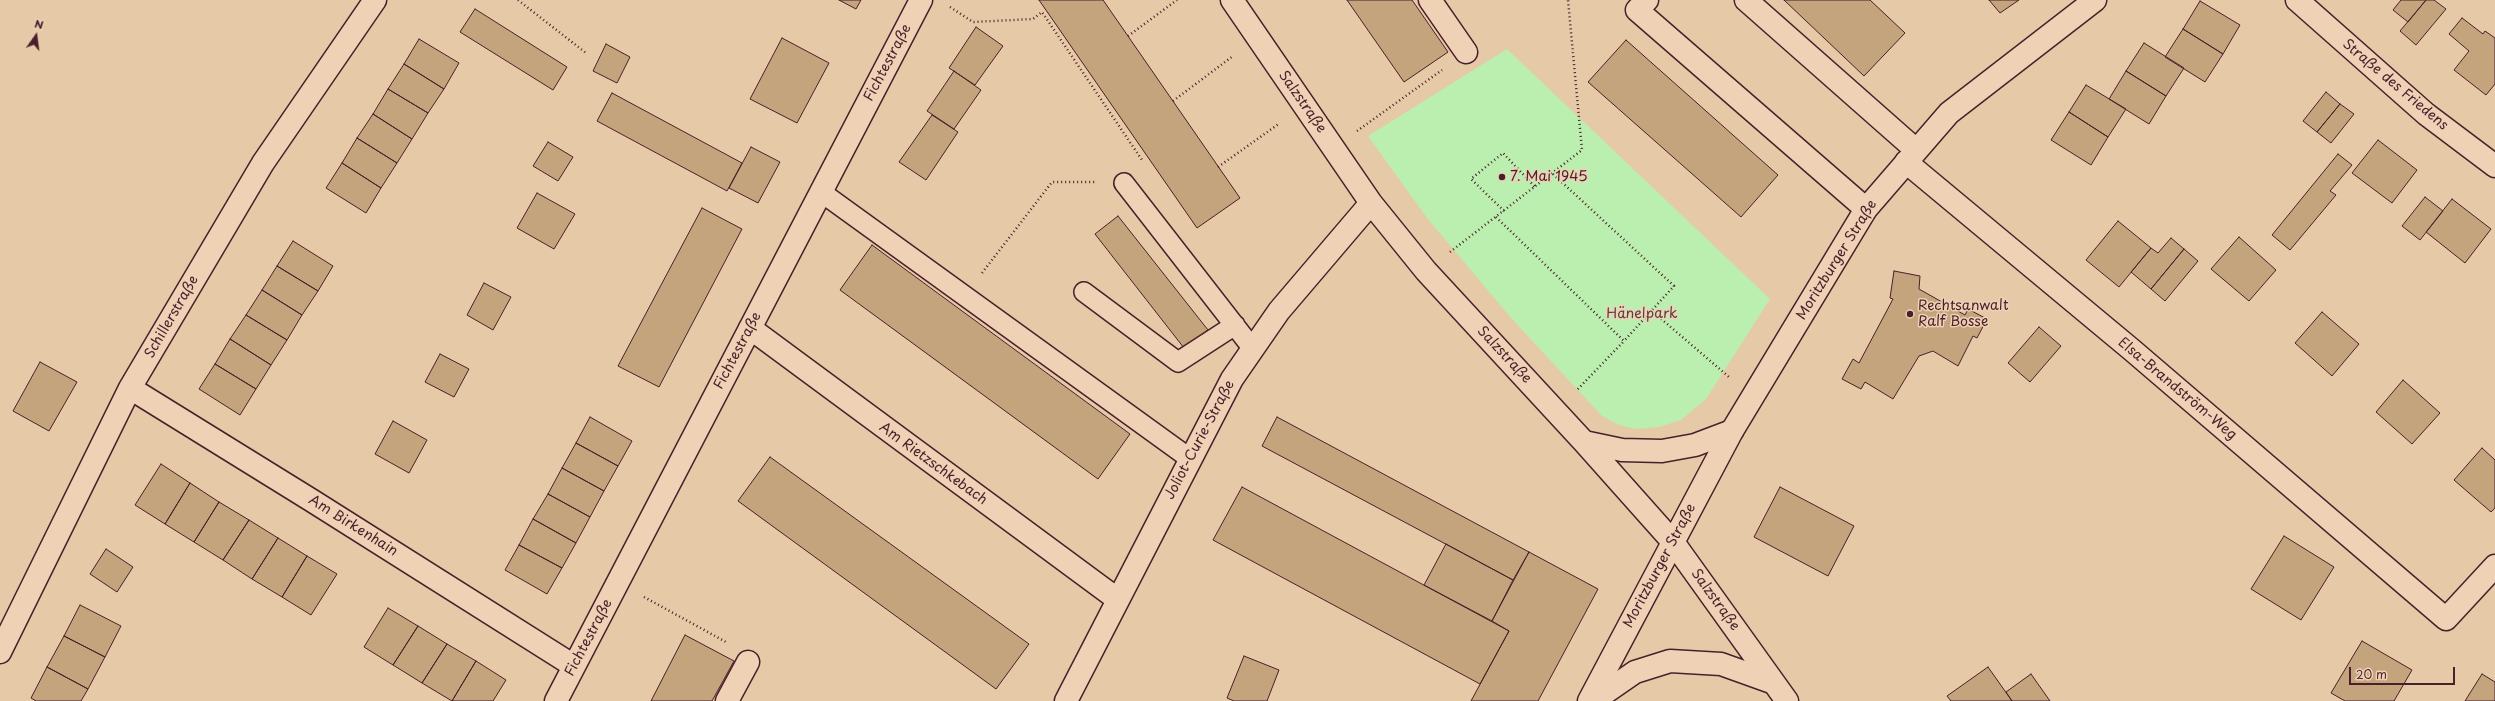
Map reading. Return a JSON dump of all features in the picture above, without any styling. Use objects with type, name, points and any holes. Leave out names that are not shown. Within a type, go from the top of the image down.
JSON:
[{"type":"street","name":"Schillerstraße","points":[[0,652],[130,388],[263,163],[375,0]]},
{"type":"street","name":"Fichtestraße","points":[[556,701],[921,0]]},
{"type":"street","name":"Salzstraße","points":[[1232,0],[1371,203],[1426,271],[1584,442],[1673,542],[1787,701]]},
{"type":"street","points":[[1430,0],[1466,52]]},
{"type":"street","points":[[1647,0],[1637,10],[1866,209]]},
{"type":"street","name":"Elsa-Brandström-Weg","points":[[1746,0],[1911,156],[2132,350],[2446,620],[2495,566]]},
{"type":"street","name":"Moritzburger Straße","points":[[1588,701],[1732,431],[1866,209],[1949,113],[2094,0]]},
{"type":"street","name":"Straße des Friedens","points":[[2297,0],[2426,114],[2495,166]]},
{"type":"street","name":"Joliot-Curie-Straße","points":[[1066,701],[1189,458],[1232,379],[1278,312],[1371,203]]},
{"type":"street","name":"Am Rietzschkebach","points":[[750,328],[1117,599]]},
{"type":"street","name":"Am Birkenhain","points":[[130,388],[574,666]]},
{"type":"street","points":[[1584,442],[1622,450],[1662,451],[1695,445],[1732,431]]},
{"type":"street","points":[[1593,701],[1635,672],[1670,661],[1721,664],[1774,683]]},
{"type":"street","points":[[727,701],[748,662]]},
{"type":"lane","points":[[1124,183],[1253,349]]},
{"type":"lane","points":[[822,192],[1189,458]]},
{"type":"lane","points":[[1084,292],[1178,362],[1235,325]]},
{"type":"path","points":[[518,0],[586,53]]},
{"type":"path","points":[[1128,36],[1177,0]]},
{"type":"path","points":[[1426,271],[1582,150],[1568,0]]},
{"type":"path","points":[[945,4],[973,22],[1033,19],[1042,12],[1145,164]]},
{"type":"path","points":[[1173,101],[1258,38]]},
{"type":"path","points":[[1334,148],[1466,52]]},
{"type":"path","points":[[1218,167],[1305,106]]},
{"type":"path","points":[[1504,211],[1471,179],[1503,153],[1535,187]]},
{"type":"path","points":[[1553,174],[1674,286],[1556,412]]},
{"type":"path","points":[[965,296],[1052,182],[1124,183]]},
{"type":"path","points":[[1496,217],[1624,341]]},
{"type":"path","points":[[1652,311],[1752,397]]},
{"type":"path","points":[[618,583],[740,649],[748,662]]},
{"type":"green space","name":"Hänelpark","points":[[1507,49],[1770,299],[1706,399],[1681,420],[1659,427],[1636,429],[1619,425],[1602,416],[1511,318],[1427,218],[1368,136]]},
{"type":"building","points":[[839,0],[861,0],[856,9]]},
{"type":"building","points":[[1039,0],[1103,0],[1240,198],[1197,228]]},
{"type":"building","points":[[1347,0],[1412,0],[1448,52],[1404,82]]},
{"type":"building","points":[[1784,0],[1870,0],[1905,33],[1864,76]]},
{"type":"building","points":[[1989,0],[2019,0],[2000,13]]},
{"type":"building","points":[[2401,0],[2426,0],[2408,22],[2393,10]]},
{"type":"building","points":[[2426,0],[2434,0],[2446,9],[2416,45],[2400,31]]},
{"type":"building","points":[[2200,1],[2240,25],[2223,54],[2183,29]]},
{"type":"building","points":[[475,9],[567,67],[553,90],[460,32]]},
{"type":"building","points":[[2462,18],[2483,34],[2485,31],[2495,38],[2495,84],[2486,95],[2454,70],[2469,51],[2449,34]]},
{"type":"building","points":[[976,27],[1003,46],[975,85],[949,68]]},
{"type":"building","points":[[2183,29],[2223,54],[2205,82],[2165,57]]},
{"type":"building","points":[[782,38],[829,63],[797,123],[750,99]]},
{"type":"building","points":[[419,39],[459,63],[444,89],[404,64]]},
{"type":"building","points":[[1626,40],[1778,175],[1741,217],[1588,82]]},
{"type":"building","points":[[2144,43],[2184,68],[2166,96],[2126,71]]},
{"type":"building","points":[[606,44],[630,57],[617,83],[593,71]]},
{"type":"building","points":[[404,64],[444,89],[428,113],[388,89]]},
{"type":"building","points":[[954,71],[981,90],[954,129],[927,111]]},
{"type":"building","points":[[2126,71],[2166,96],[2149,124],[2109,99]]},
{"type":"building","points":[[2086,85],[2126,109],[2108,137],[2069,112]]},
{"type":"building","points":[[388,89],[428,113],[412,139],[373,114]]},
{"type":"building","points":[[2326,92],[2340,104],[2317,132],[2303,121]]},
{"type":"building","points":[[612,93],[742,163],[727,191],[597,121]]},
{"type":"building","points":[[2340,104],[2354,114],[2331,143],[2317,132]]},
{"type":"building","points":[[2069,112],[2108,137],[2091,165],[2051,140]]},
{"type":"building","points":[[373,114],[412,139],[397,163],[357,138]]},
{"type":"building","points":[[932,115],[958,132],[926,180],[899,162]]},
{"type":"building","points":[[357,138],[397,163],[381,188],[342,163]]},
{"type":"building","points":[[2378,140],[2417,170],[2392,203],[2352,173]]},
{"type":"building","points":[[548,142],[573,157],[558,181],[533,166]]},
{"type":"building","points":[[751,147],[780,162],[758,203],[729,188]]},
{"type":"building","points":[[2338,154],[2352,165],[2330,191],[2336,195],[2290,250],[2272,235]]},
{"type":"building","points":[[342,163],[381,188],[366,213],[326,188]]},
{"type":"building","points":[[537,193],[575,214],[554,249],[517,228]]},
{"type":"building","points":[[2425,197],[2443,211],[2420,240],[2402,226]]},
{"type":"building","points":[[2452,199],[2491,229],[2465,263],[2426,232]]},
{"type":"building","points":[[702,208],[742,229],[659,387],[618,366]]},
{"type":"building","points":[[1118,216],[1208,330],[1184,348],[1095,234]]},
{"type":"building","points":[[2118,221],[2151,248],[2119,287],[2086,260]]},
{"type":"building","points":[[2239,237],[2276,270],[2249,301],[2211,269]]},
{"type":"building","points":[[2171,238],[2184,249],[2151,289],[2131,272],[2151,248],[2158,253]]},
{"type":"building","points":[[293,241],[333,266],[318,291],[277,266]]},
{"type":"building","points":[[872,245],[1130,434],[1098,479],[840,290]]},
{"type":"building","points":[[2184,249],[2198,261],[2165,301],[2151,289]]},
{"type":"building","points":[[277,266],[318,291],[302,315],[262,290]]},
{"type":"building","points":[[1894,271],[1920,276],[1919,289],[1965,315],[1968,309],[1987,319],[1977,338],[1973,336],[1958,366],[1933,351],[1919,356],[1893,399],[1865,382],[1861,389],[1842,379],[1853,359],[1859,363],[1893,299],[1890,298]]},
{"type":"building","points":[[484,283],[511,297],[493,330],[467,315]]},
{"type":"building","points":[[262,290],[302,315],[287,340],[246,315]]},
{"type":"building","points":[[2322,312],[2359,344],[2332,376],[2295,343]]},
{"type":"building","points":[[246,315],[287,340],[271,365],[230,339]]},
{"type":"building","points":[[2039,327],[2061,346],[2030,382],[2008,363]]},
{"type":"building","points":[[230,339],[271,365],[256,389],[215,364]]},
{"type":"building","points":[[440,354],[469,369],[454,397],[425,382]]},
{"type":"building","points":[[40,362],[77,382],[49,431],[13,411]]},
{"type":"building","points":[[215,364],[256,389],[240,415],[199,389]]},
{"type":"building","points":[[2403,380],[2440,413],[2412,444],[2376,412]]},
{"type":"building","points":[[590,417],[632,441],[618,466],[576,443]]},
{"type":"building","points":[[1277,417],[1529,552],[1513,580],[1262,446]]},
{"type":"building","points":[[393,421],[427,440],[409,473],[375,454]]},
{"type":"building","points":[[576,443],[618,466],[604,491],[562,468]]},
{"type":"building","points":[[2482,448],[2495,460],[2495,508],[2491,512],[2454,480]]},
{"type":"building","points":[[770,457],[1029,644],[996,689],[738,501]]},
{"type":"building","points":[[161,464],[190,483],[165,524],[135,505]]},
{"type":"building","points":[[562,468],[604,491],[590,517],[548,494]]},
{"type":"building","points":[[190,483],[219,502],[194,542],[165,524]]},
{"type":"building","points":[[1242,487],[1509,631],[1480,684],[1213,540]]},
{"type":"building","points":[[1780,487],[1854,526],[1828,576],[1754,537]]},
{"type":"building","points":[[548,494],[590,517],[576,543],[533,519]]},
{"type":"building","points":[[219,502],[249,520],[223,560],[194,542]]},
{"type":"building","points":[[533,519],[576,543],[562,568],[519,545]]},
{"type":"building","points":[[249,520],[278,538],[252,579],[223,560]]},
{"type":"building","points":[[2284,536],[2334,567],[2301,620],[2251,589]]},
{"type":"building","points":[[278,538],[307,556],[282,597],[252,579]]},
{"type":"building","points":[[1446,544],[1513,580],[1492,621],[1424,585]]},
{"type":"building","points":[[519,545],[562,568],[547,594],[505,570]]},
{"type":"building","points":[[106,549],[133,567],[117,592],[90,574]]},
{"type":"building","points":[[1529,552],[1598,589],[1538,701],[1471,701],[1509,631],[1492,621]]},
{"type":"building","points":[[307,556],[337,574],[311,615],[282,597]]},
{"type":"building","points":[[80,605],[121,626],[105,657],[64,636]]},
{"type":"building","points":[[388,608],[418,626],[393,665],[364,647]]},
{"type":"building","points":[[418,626],[447,644],[422,683],[393,665]]},
{"type":"building","points":[[685,635],[734,661],[712,701],[651,701]]},
{"type":"building","points":[[64,636],[105,657],[88,689],[47,667]]},
{"type":"building","points":[[2362,641],[2412,670],[2394,701],[2345,701],[2331,693]]},
{"type":"building","points":[[447,644],[476,661],[452,701],[422,683]]},
{"type":"building","points":[[1244,656],[1279,670],[1267,701],[1234,701],[1227,698]]},
{"type":"building","points":[[476,661],[506,680],[493,701],[452,701]]},
{"type":"building","points":[[47,667],[88,689],[81,701],[36,701],[31,698]]},
{"type":"building","points":[[1988,667],[2012,701],[1951,701],[1947,696]]},
{"type":"building","points":[[2031,674],[2050,701],[2012,701],[2006,692]]},
{"type":"building","points":[[2482,674],[2495,682],[2495,701],[2465,701]]},
{"type":"place","name":"7. Mai 1945","points":[[1502,177]]},
{"type":"place","name":"Rechtsanwalt Ralf Bosse","points":[[1910,314]]}]
